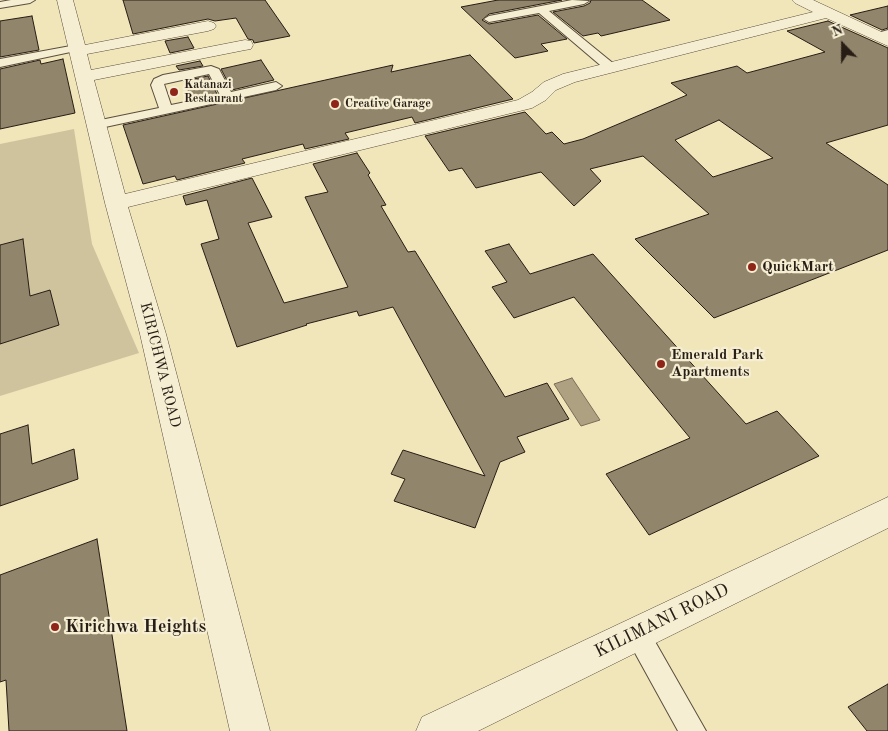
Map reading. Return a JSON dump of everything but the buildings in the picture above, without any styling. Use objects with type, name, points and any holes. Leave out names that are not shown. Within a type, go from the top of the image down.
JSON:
[{"type":"street","name":"KIRICHWA ROAD","points":[[65,0],[116,203],[153,334],[250,731]]},
{"type":"street","points":[[800,0],[885,36]]},
{"type":"street","points":[[116,203],[525,104],[556,83],[610,67],[828,13]]},
{"type":"street","points":[[77,50],[208,26]]},
{"type":"street","points":[[84,77],[245,45]]},
{"type":"street","name":"KILIMANI ROAD","points":[[436,731],[888,512]]},
{"type":"lane","points":[[0,5],[30,0]]},
{"type":"lane","points":[[489,19],[584,1]]},
{"type":"lane","points":[[541,9],[610,67]]},
{"type":"lane","points":[[0,63],[77,50]]},
{"type":"lane","points":[[166,110],[157,85],[163,79],[211,70],[215,72],[227,97]]},
{"type":"lane","points":[[96,125],[276,86]]},
{"type":"lane","points":[[636,633],[693,731]]},
{"type":"shaded area","points":[[74,129],[92,244],[139,353],[0,396],[0,144]]},
{"type":"shaded area","points":[[572,378],[600,420],[581,426],[554,384]]},
{"type":"place","name":"Katanazi Restaurant","points":[[174,92]]},
{"type":"place","name":"Creative Garage","points":[[335,104]]},
{"type":"place","name":"QuickMart","points":[[752,267]]},
{"type":"place","name":"Emerald Park Apartments","points":[[661,364]]},
{"type":"place","name":"Kirichwa Heights","points":[[55,627]]}]
